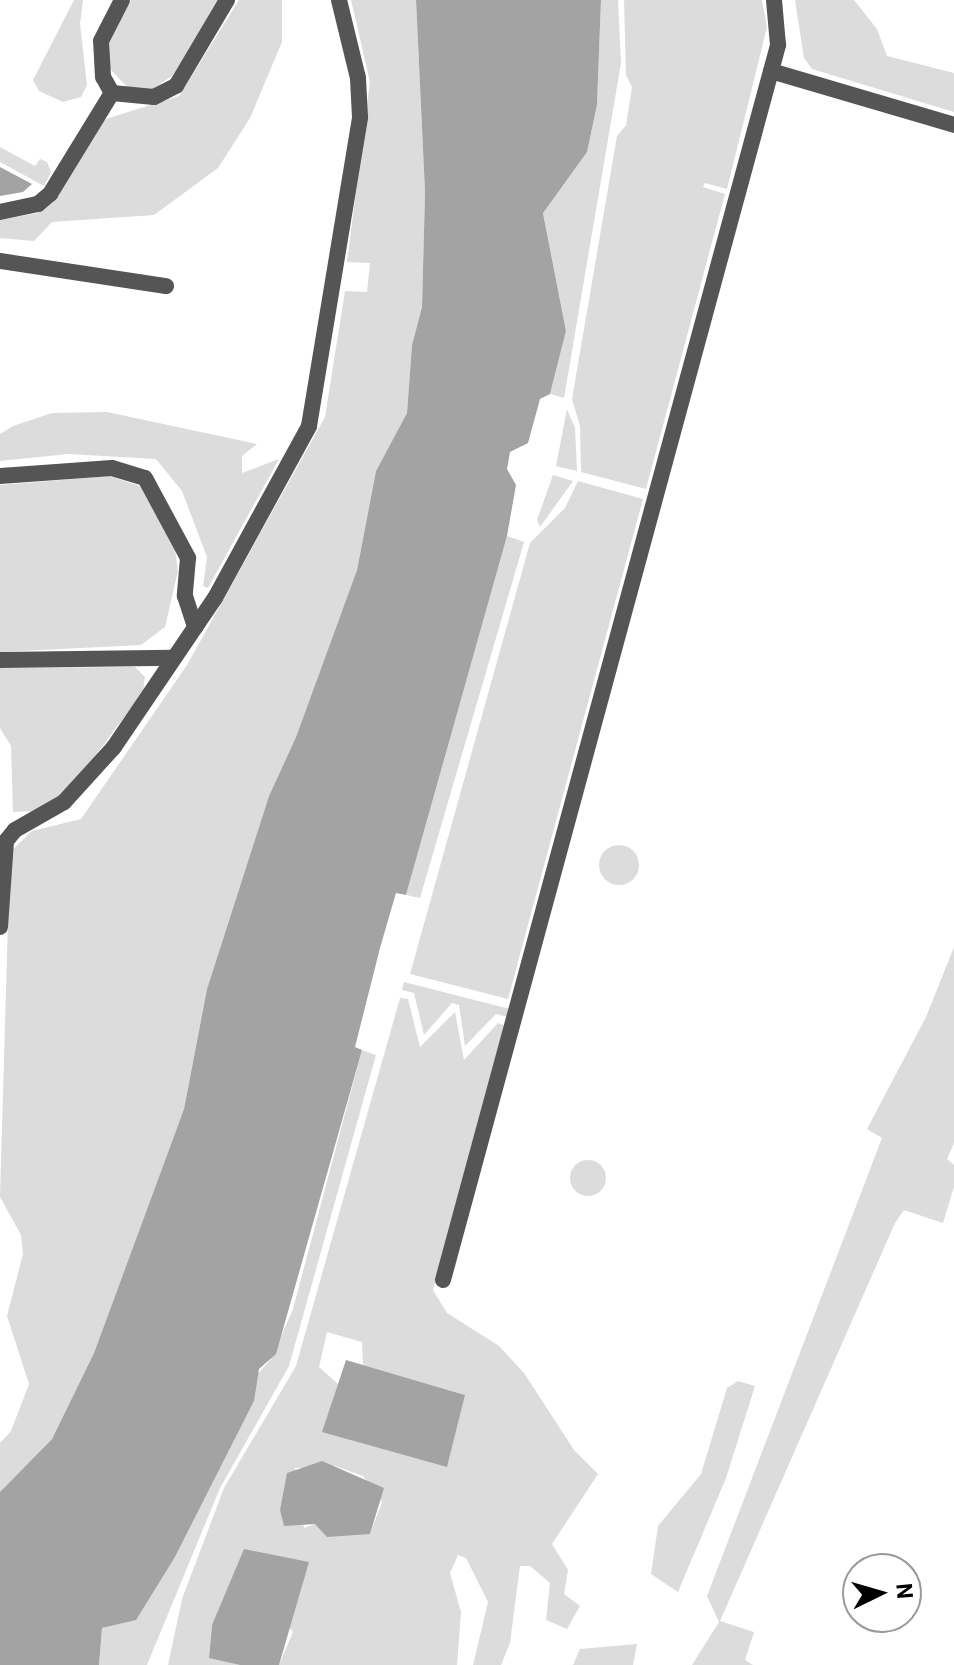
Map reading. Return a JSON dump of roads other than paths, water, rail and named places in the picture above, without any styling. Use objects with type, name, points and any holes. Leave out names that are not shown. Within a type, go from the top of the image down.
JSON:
[{"type":"street","points":[[112,93],[103,77],[101,41],[122,0]]},
{"type":"street","points":[[112,93],[154,97],[176,86],[227,0]]},
{"type":"street","points":[[0,927],[6,841],[15,830],[64,802],[114,747],[195,627],[309,426],[317,395],[360,117],[358,78],[339,0]]},
{"type":"street","points":[[443,1280],[778,45],[774,0]]},
{"type":"street","points":[[771,71],[954,125]]},
{"type":"street","points":[[0,212],[38,204],[50,194],[112,93]]},
{"type":"street","points":[[0,261],[166,286]]},
{"type":"street","points":[[0,476],[112,468],[145,478],[188,558],[185,596],[195,627]]},
{"type":"street","points":[[0,660],[174,658]]}]
